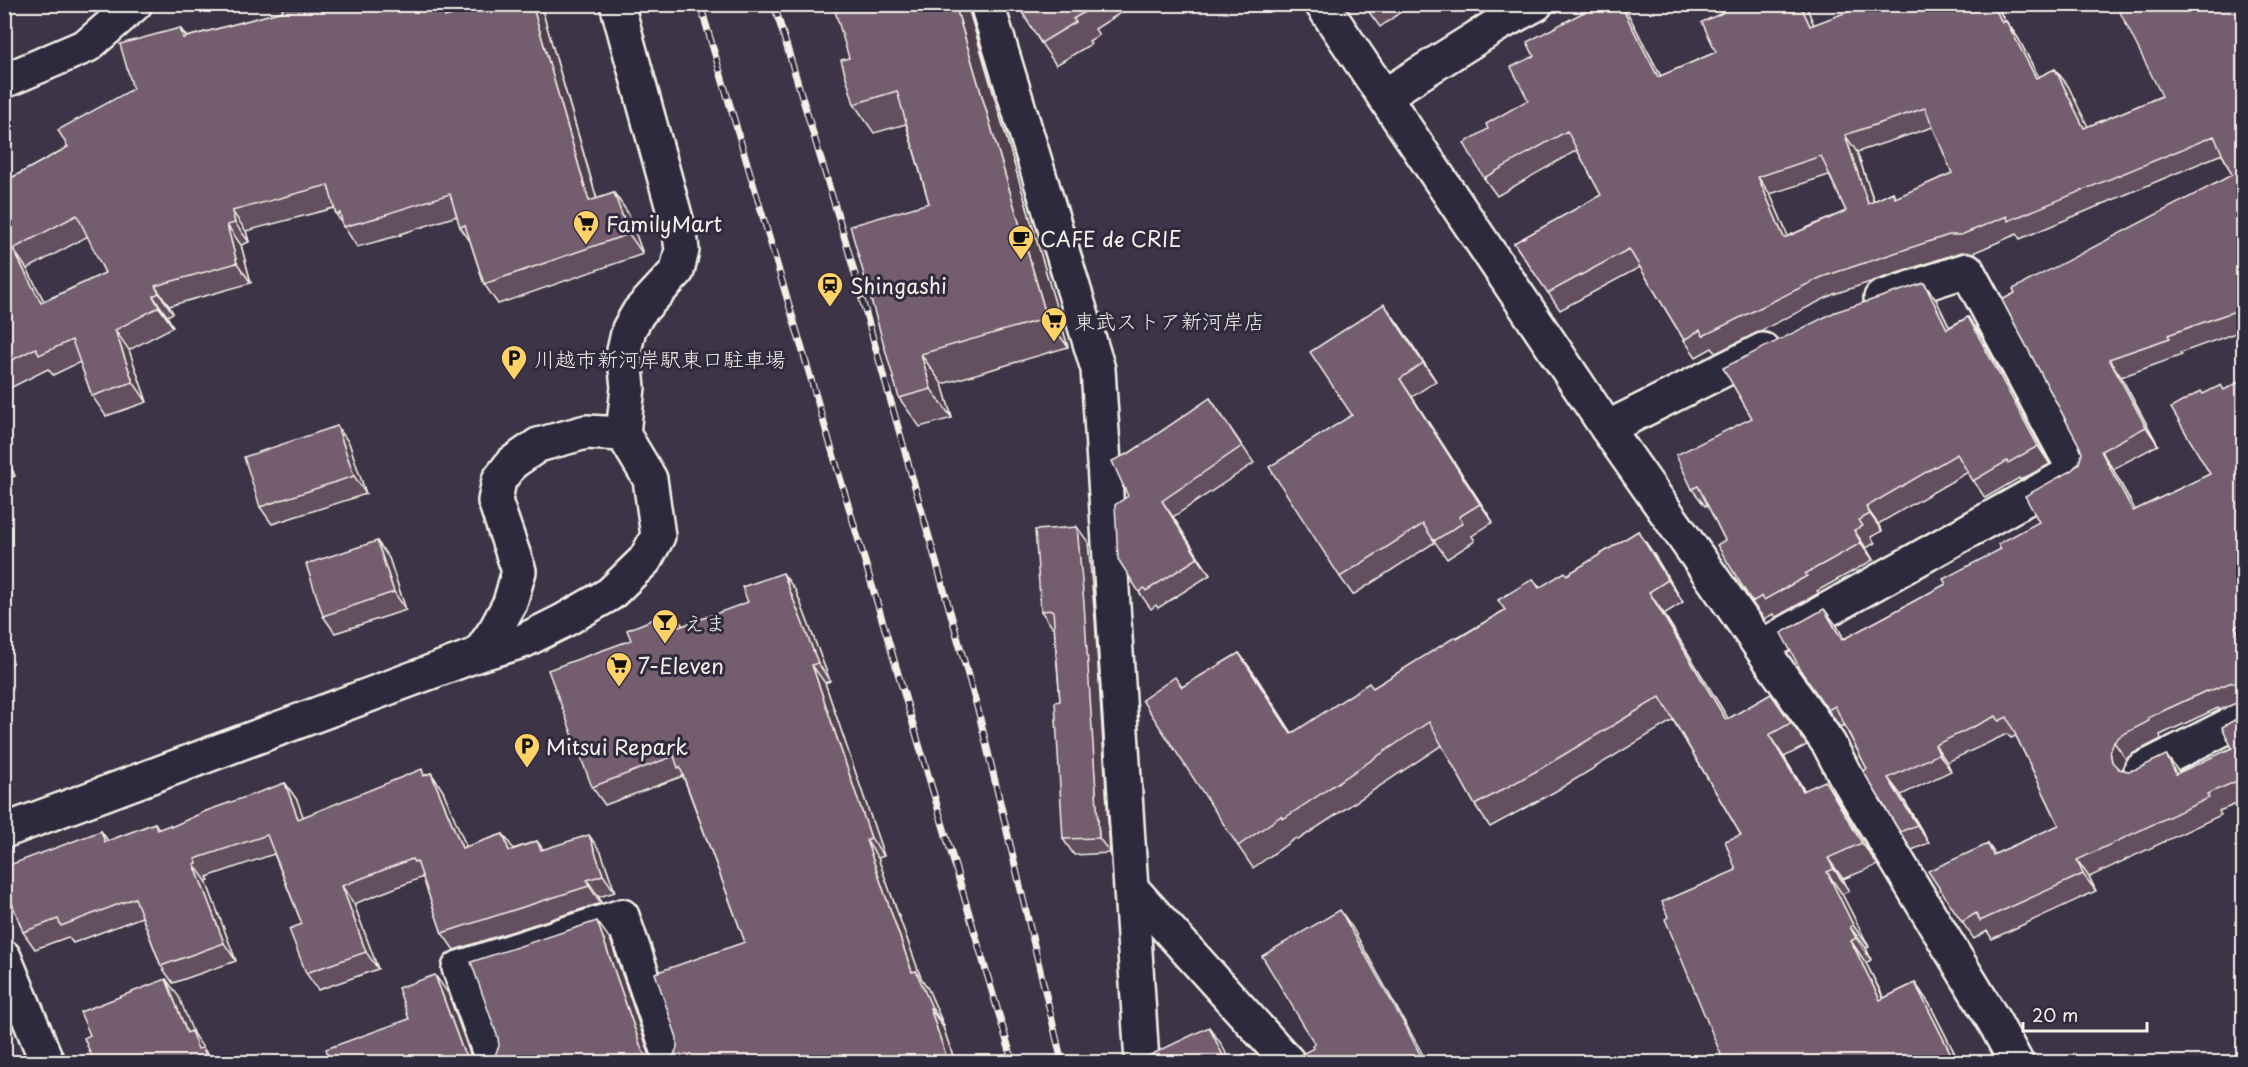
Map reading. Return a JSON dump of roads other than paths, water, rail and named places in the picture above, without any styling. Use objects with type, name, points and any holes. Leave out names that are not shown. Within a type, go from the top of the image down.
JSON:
[{"type":"street","points":[[4,81],[88,45],[135,4]]},
{"type":"street","points":[[4,831],[479,654],[523,641],[610,594],[645,560],[658,536],[650,479],[623,435],[628,387],[624,351],[629,329],[639,312],[677,271],[682,250],[680,234],[617,4]]},
{"type":"street","points":[[987,4],[1098,369],[1142,1062]]},
{"type":"street","points":[[1322,4],[1607,428],[1829,744],[2016,1062]]},
{"type":"street","points":[[1384,96],[1497,25],[1536,4]]},
{"type":"street","points":[[1761,647],[2075,471],[1967,270],[1851,308]]},
{"type":"street","points":[[1607,428],[1789,337]]},
{"type":"street","points":[[479,654],[510,603],[519,571],[495,501],[499,480],[512,463],[538,445],[586,432],[623,435]]},
{"type":"street","points":[[2141,770],[2244,718]]},
{"type":"street","points":[[1132,889],[1288,1062]]},
{"type":"street","points":[[493,1062],[459,968],[622,916],[672,1062]]},
{"type":"street","points":[[4,957],[47,1062]]},
{"type":"railway","points":[[700,4],[1013,1062]]},
{"type":"railway","points":[[774,4],[845,239],[979,714],[1062,1062]]},
{"type":"place","name":"FamilyMart","points":[[586,246]]},
{"type":"place","name":"CAFE de CRIE","points":[[1021,261]]},
{"type":"place","name":"Shingashi","points":[[830,308]]},
{"type":"place","name":"東武ストア新河岸店","points":[[1054,343]]},
{"type":"place","name":"川越市新河岸駅東口駐車場","points":[[514,381]]},
{"type":"place","name":"えま","points":[[665,645]]},
{"type":"place","name":"7-Eleven","points":[[619,688]]},
{"type":"place","name":"Mitsui Repark","points":[[527,769]]}]
